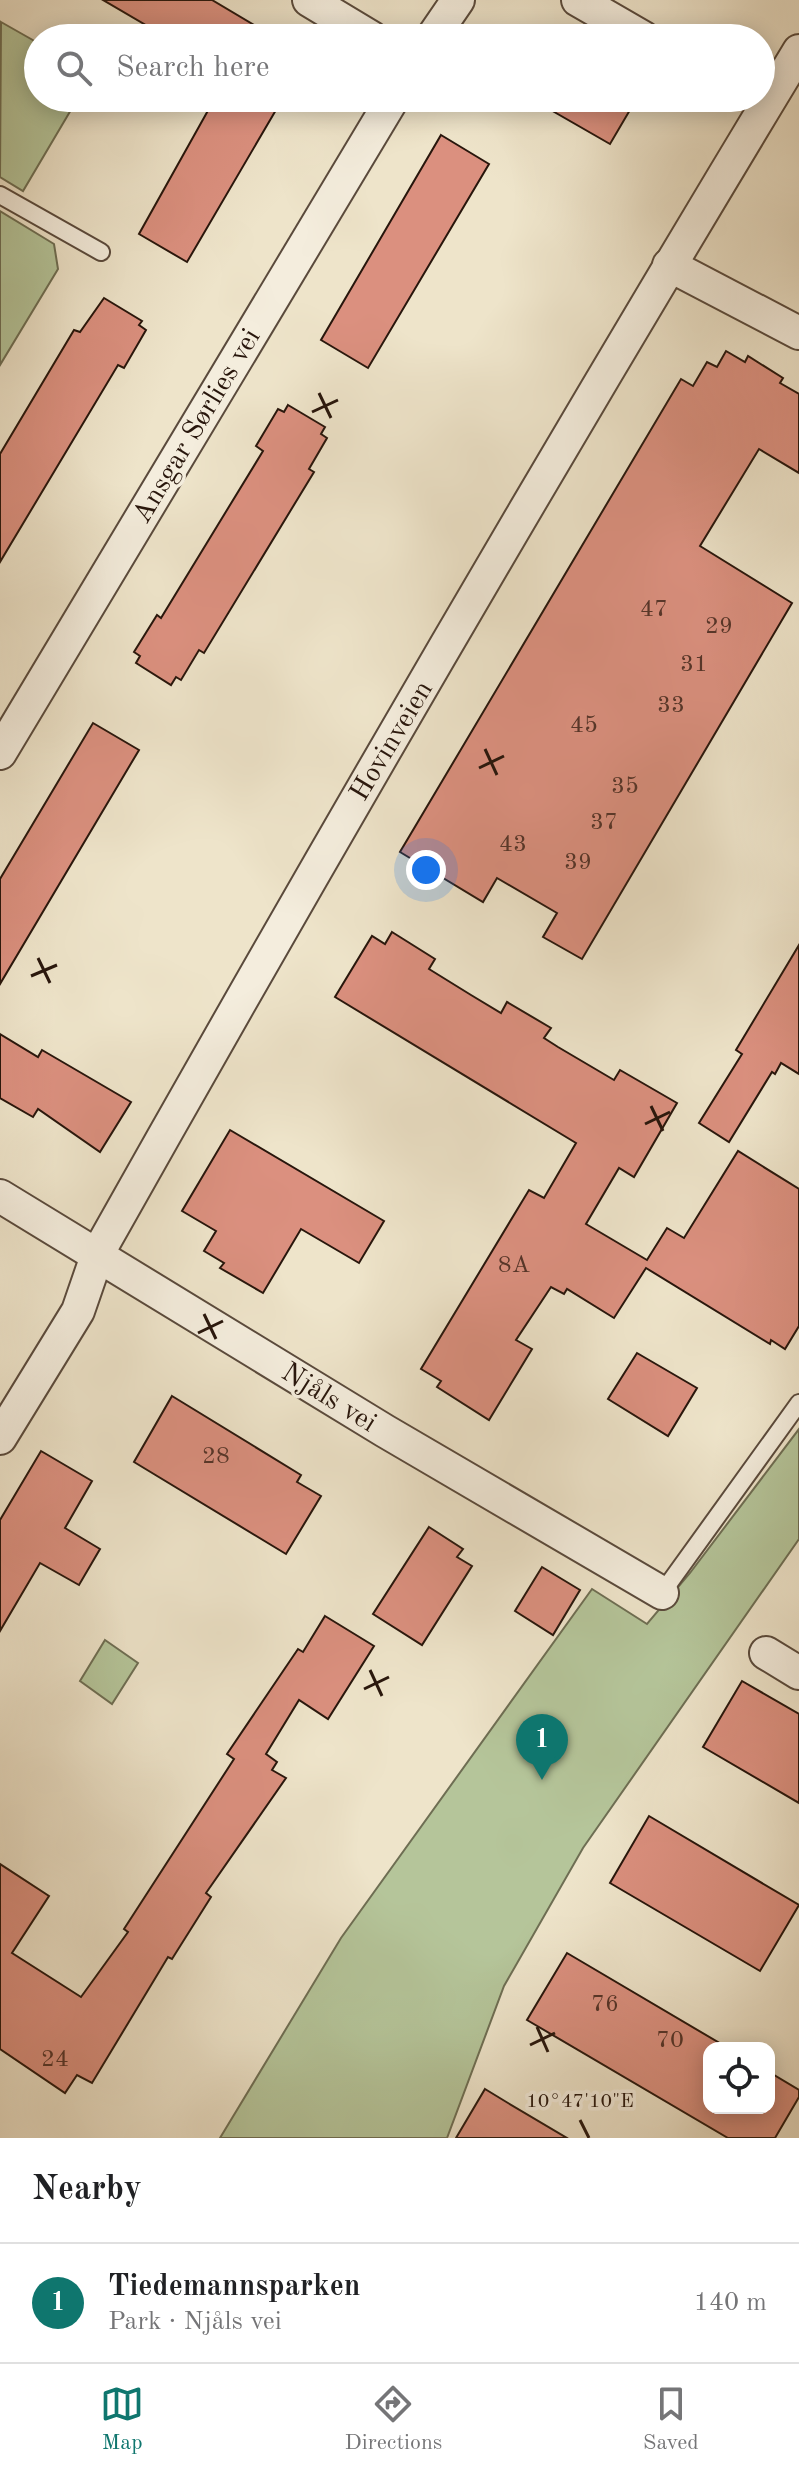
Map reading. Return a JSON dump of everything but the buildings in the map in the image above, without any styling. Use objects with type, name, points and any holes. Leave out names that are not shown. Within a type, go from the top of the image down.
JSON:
[{"type":"street","points":[[309,0],[349,24]]},
{"type":"street","points":[[442,24],[458,0]]},
{"type":"street","points":[[578,0],[620,24]]},
{"type":"street","name":"Hovinveien","points":[[775,81],[799,51]]},
{"type":"street","name":"Ansgar Sørlies vei","points":[[0,753],[385,112]]},
{"type":"street","name":"Hovinveien","points":[[0,1438],[78,1311],[98,1253],[334,834],[669,265],[752,112]]},
{"type":"street","points":[[669,265],[799,333]]},
{"type":"street","name":"Njåls vei","points":[[0,1196],[98,1253],[385,1431],[662,1593]]},
{"type":"street","points":[[766,1653],[799,1673]]},
{"type":"lane","points":[[0,195],[101,252]]},
{"type":"lane","points":[[662,1593],[799,1403]]},
{"type":"green space","points":[[1,22],[24,35],[24,112],[70,112],[23,191],[0,177]]},
{"type":"green space","points":[[0,211],[54,244],[58,269],[0,365]]},
{"type":"green space","points":[[799,1429],[799,1539],[583,1848],[504,1986],[447,2138],[220,2138],[341,1938],[592,1589],[647,1624],[690,1573]]},
{"type":"green space","points":[[105,1640],[138,1663],[112,1704],[80,1681]]},
{"type":"place","name":"Tiedemannsparken","points":[[542,1780]]}]
